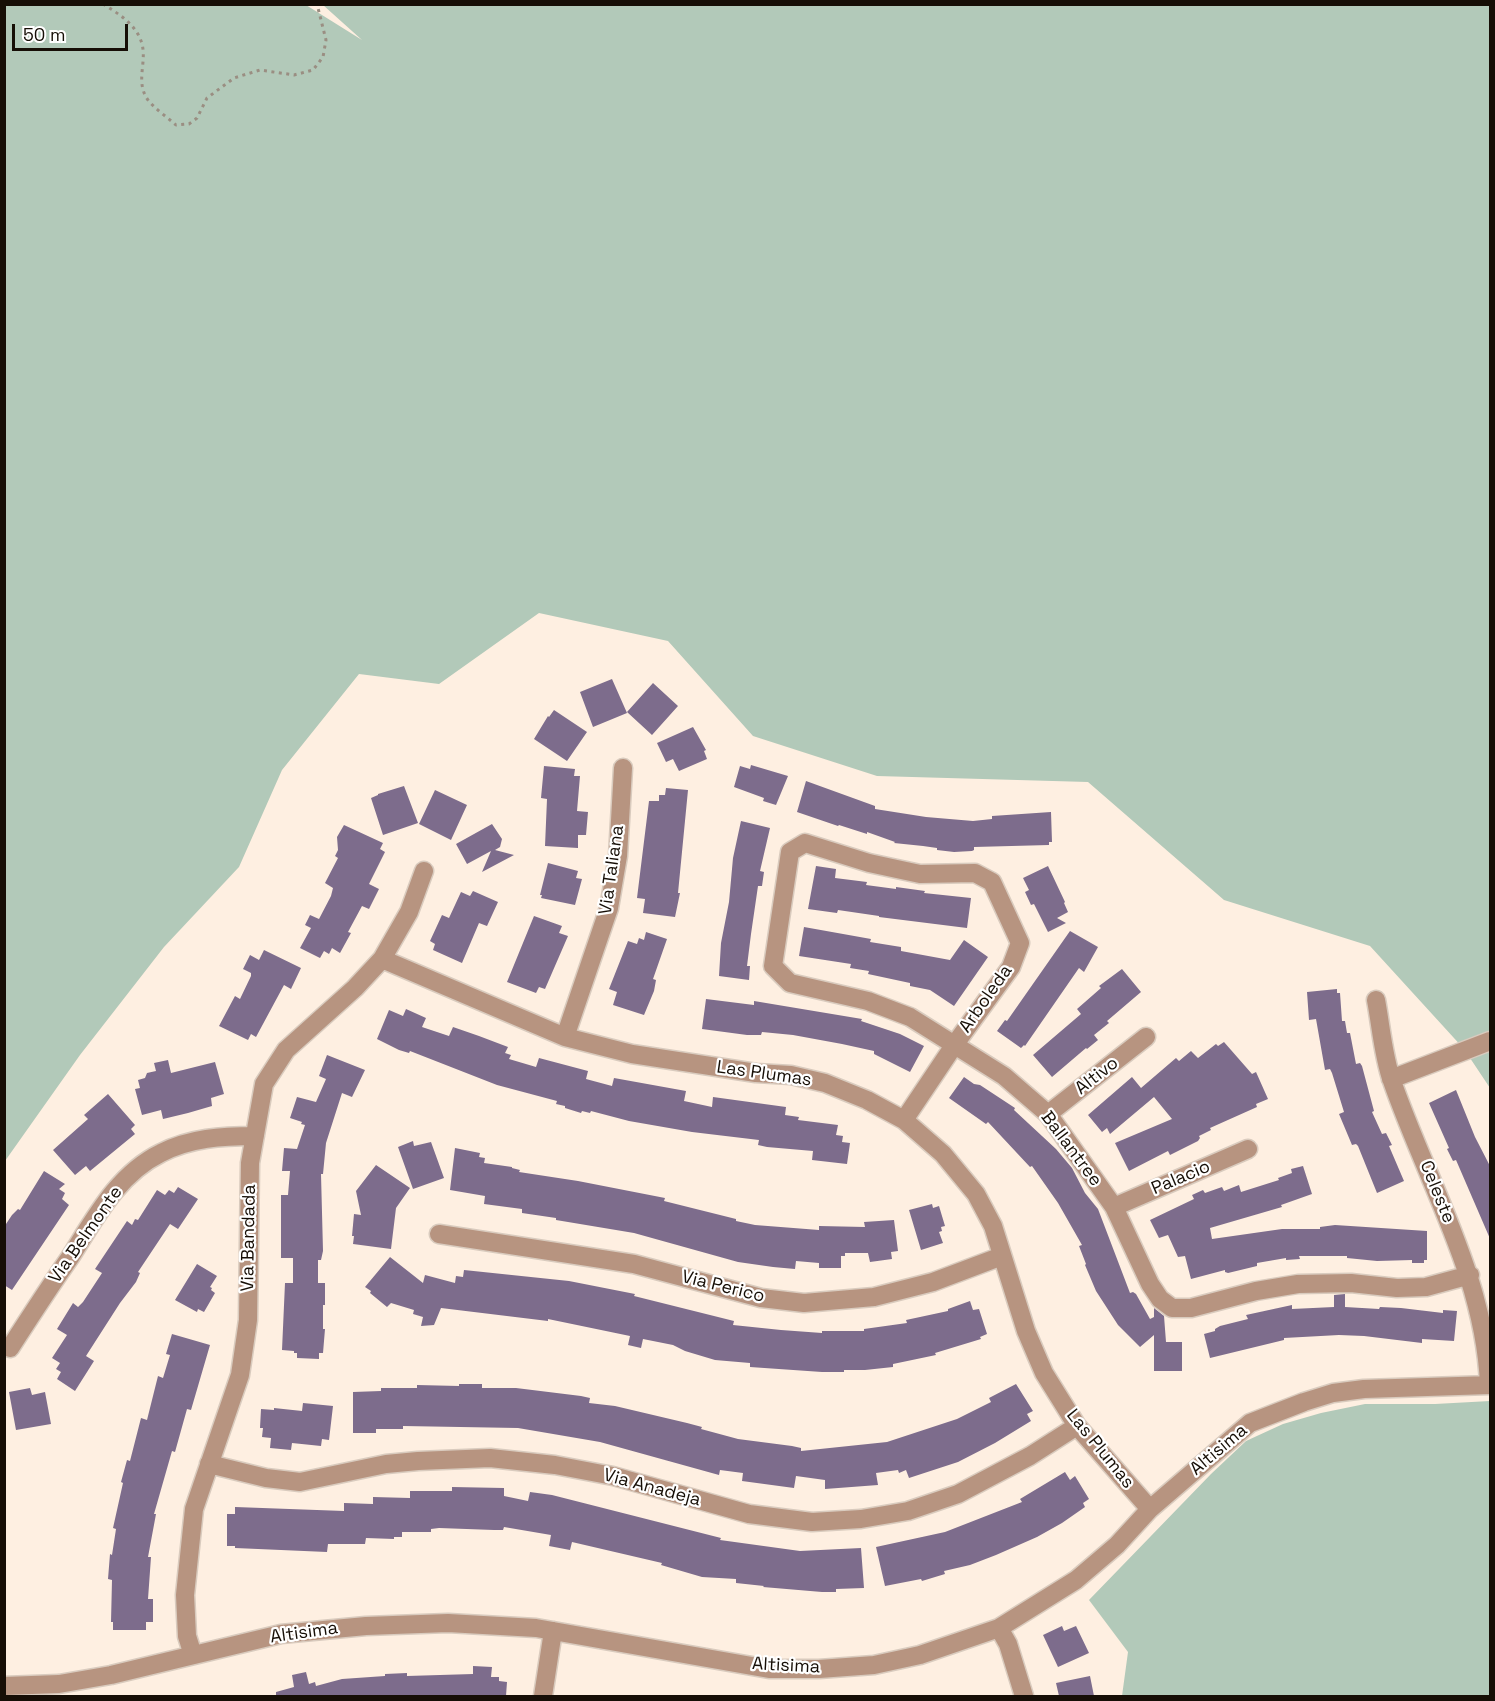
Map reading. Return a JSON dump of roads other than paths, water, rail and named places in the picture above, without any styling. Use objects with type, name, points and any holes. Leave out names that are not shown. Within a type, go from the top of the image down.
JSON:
[{"type":"street","name":"Via Taliana","points":[[565,1037],[609,908],[618,856],[623,768]]},
{"type":"street","name":"Arboleda","points":[[805,843],[869,863],[920,874],[975,873],[992,882],[1020,943],[1011,967],[904,1120]]},
{"type":"street","name":"Ballantree","points":[[805,843],[790,852],[773,966],[790,983],[868,1001],[910,1017],[1004,1076],[1048,1114],[1114,1207],[1150,1284],[1160,1299],[1172,1308],[1191,1308],[1256,1291],[1298,1284],[1351,1283],[1397,1288],[1426,1287],[1470,1275]]},
{"type":"street","name":"Via Bandada","points":[[193,1655],[187,1636],[185,1595],[194,1509],[240,1376],[248,1320],[250,1163],[264,1084],[286,1050],[355,988],[382,959],[409,912],[423,871]]},
{"type":"street","name":"Las Plumas","points":[[382,959],[565,1037],[632,1054],[756,1073],[791,1075],[825,1083],[867,1100],[904,1120],[943,1154],[976,1194],[993,1226],[1026,1331],[1044,1373],[1077,1426],[1150,1509]]},
{"type":"street","name":"Celeste","points":[[1376,1000],[1391,1079],[1470,1275],[1486,1344],[1490,1385]]},
{"type":"street","name":"Altivo","points":[[1048,1114],[1146,1037]]},
{"type":"street","points":[[1391,1079],[1491,1041]]},
{"type":"street","name":"Via Belmonte","points":[[10,1348],[110,1196],[133,1172],[159,1154],[185,1143],[221,1136],[255,1136]]},
{"type":"street","name":"Palacio","points":[[1114,1207],[1248,1149]]},
{"type":"street","name":"Via Perico","points":[[439,1234],[634,1264],[761,1298],[804,1304],[874,1297],[933,1282],[1002,1256]]},
{"type":"street","name":"Altisima","points":[[4,1686],[69,1682],[111,1675],[281,1634],[366,1626],[447,1623],[553,1631],[769,1669],[819,1670],[874,1665],[920,1655],[999,1628],[1076,1580],[1117,1545],[1150,1509],[1250,1423],[1304,1402],[1364,1389],[1490,1385]]},
{"type":"street","name":"Via Anadeja","points":[[208,1464],[266,1478],[300,1482],[386,1464],[490,1458],[544,1464],[613,1476],[750,1514],[812,1522],[861,1519],[908,1510],[958,1494],[1030,1456],[1077,1426]]},
{"type":"street","points":[[999,1628],[1008,1644],[1024,1696]]},
{"type":"street","points":[[543,1696],[553,1631]]}]
